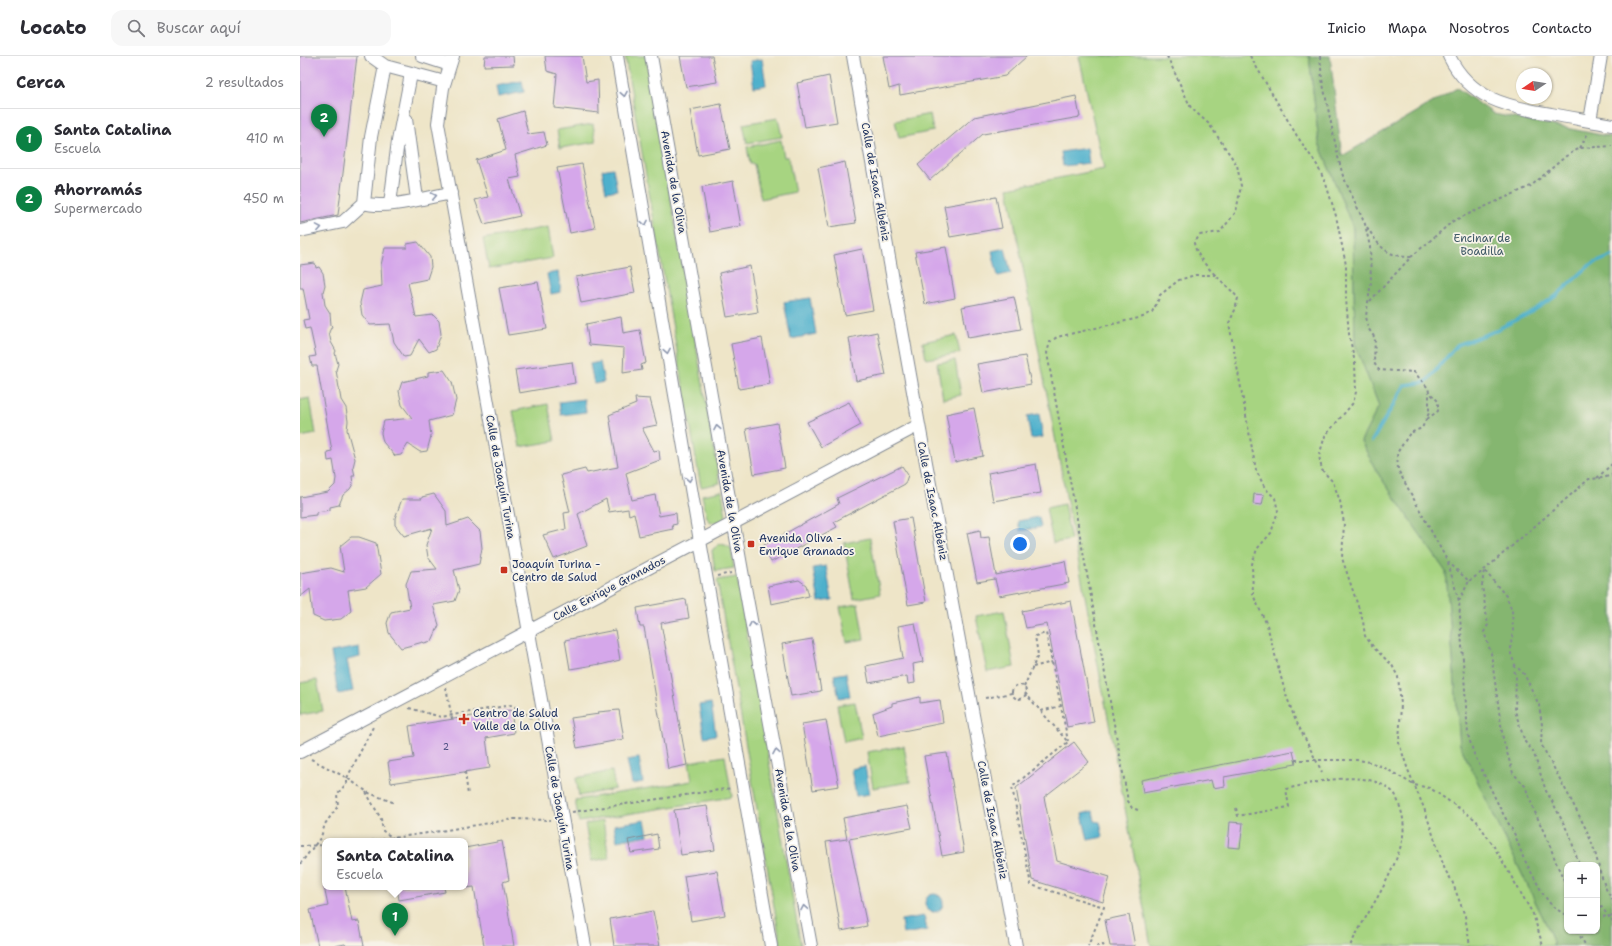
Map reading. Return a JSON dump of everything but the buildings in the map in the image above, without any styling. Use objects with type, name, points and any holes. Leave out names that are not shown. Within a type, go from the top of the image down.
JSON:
[{"type":"street","points":[[371,56],[385,66],[445,82]]},
{"type":"street","points":[[422,56],[452,61]]},
{"type":"street","points":[[617,56],[706,578],[771,946]]},
{"type":"street","name":"Avenida de la Oliva","points":[[651,56],[742,571],[812,946]]},
{"type":"street","name":"Calle de Isaac Albéniz","points":[[853,56],[919,425],[1016,946]]},
{"type":"street","points":[[1448,56],[1467,83],[1487,98],[1516,108],[1612,125]]},
{"type":"street","points":[[1590,121],[1601,56]]},
{"type":"street","name":"Calle de Joaquín Turina","points":[[452,61],[445,82],[438,123],[528,631],[556,817],[584,946]]},
{"type":"street","points":[[300,231],[343,222],[364,202],[371,137],[385,66]]},
{"type":"street","points":[[390,204],[398,141],[411,74]]},
{"type":"street","points":[[404,110],[417,199]]},
{"type":"street","points":[[364,202],[378,205],[390,204],[451,193]]},
{"type":"street","name":"Calle Enrique Granados","points":[[303,754],[388,705],[734,524],[919,425]]},
{"type":"path","points":[[1167,56],[1191,108],[1209,124],[1237,165],[1241,186],[1236,212],[1220,232],[1200,235],[1194,243],[1196,252],[1238,298],[1229,323],[1248,434],[1256,470],[1265,488],[1275,498],[1278,512],[1270,533],[1256,549],[1252,564],[1253,595],[1267,625],[1285,692],[1295,719],[1322,772]]},
{"type":"path","points":[[1250,56],[1297,136],[1317,165],[1326,184],[1336,216],[1346,265],[1346,298],[1349,334],[1355,363],[1356,392],[1353,403],[1325,436],[1319,456],[1322,470],[1333,482],[1340,501],[1344,523],[1342,558],[1363,621],[1365,636],[1375,649],[1392,665],[1398,677],[1401,704],[1399,743],[1424,808],[1445,870],[1452,881],[1465,916],[1470,946]]},
{"type":"path","points":[[1320,56],[1322,80],[1343,176],[1365,224],[1382,249],[1390,254],[1400,257],[1410,257]]},
{"type":"path","points":[[1580,148],[1588,133],[1590,121]]},
{"type":"path","points":[[1369,302],[1410,257],[1453,221],[1531,186],[1566,156],[1580,148],[1612,146]]},
{"type":"path","points":[[1365,224],[1370,247],[1371,282],[1366,316],[1368,328],[1375,338],[1374,363],[1379,370],[1414,372],[1438,401],[1438,411],[1426,420]]},
{"type":"path","points":[[1138,810],[1132,808],[1128,801],[1047,353],[1050,342],[1057,337],[1143,317],[1152,312],[1160,295],[1179,280],[1195,275],[1216,275]]},
{"type":"path","points":[[1429,392],[1429,413],[1422,428],[1410,433],[1397,453],[1398,470],[1448,562],[1459,601],[1468,735],[1474,754],[1501,810],[1516,835],[1523,857],[1543,894],[1552,906],[1564,914]]},
{"type":"path","points":[[1596,478],[1612,464]]},
{"type":"path","points":[[1459,601],[1469,581],[1484,570],[1590,479],[1612,475]]},
{"type":"path","points":[[1448,562],[1469,581]]},
{"type":"path","points":[[1484,570],[1506,596],[1512,610],[1513,630],[1511,654],[1515,665],[1515,711],[1525,742],[1533,751],[1546,791],[1570,836],[1578,862]]},
{"type":"path","points":[[1484,570],[1482,586],[1488,625],[1484,632],[1491,653],[1503,739],[1513,773],[1526,786],[1534,810],[1564,880]]},
{"type":"path","points":[[706,578],[742,571]]},
{"type":"path","points":[[1046,633],[1061,706],[1068,742],[1025,693],[1024,687],[1038,655],[1035,636],[1046,633]]},
{"type":"path","points":[[1033,667],[1052,662]]},
{"type":"path","points":[[1515,665],[1524,674],[1539,705],[1542,725],[1541,744],[1587,832],[1595,852],[1600,872],[1612,899]]},
{"type":"path","points":[[444,676],[452,719]]},
{"type":"path","points":[[1024,687],[1015,685],[1012,688],[1012,693],[1014,697],[1018,699],[1023,697],[1025,693]]},
{"type":"path","points":[[984,698],[1012,693]]},
{"type":"path","points":[[300,864],[322,837],[325,824],[338,806],[337,794],[346,783],[388,705],[440,717],[512,705],[533,719]]},
{"type":"path","points":[[1041,711],[1061,706]]},
{"type":"path","points":[[1068,742],[1012,787],[1031,885],[1104,907],[1088,946]]},
{"type":"path","points":[[303,754],[348,778],[366,791],[394,802]]},
{"type":"path","points":[[1295,760],[1358,760],[1370,762],[1385,768],[1414,785],[1430,788],[1476,820],[1493,845],[1533,914],[1543,946]]},
{"type":"path","points":[[465,772],[468,795]]},
{"type":"path","points":[[1236,808],[1238,816],[1290,807],[1286,789],[1326,780],[1362,779],[1380,784],[1395,794],[1404,821],[1402,842],[1398,855],[1386,880],[1350,946]]},
{"type":"path","points":[[366,791],[381,819],[383,831],[394,838],[513,818],[556,817],[743,786]]},
{"type":"path","points":[[300,846],[322,846]]},
{"type":"path","points":[[1600,904],[1611,916],[1612,921]]},
{"type":"path","points":[[1600,917],[1611,916]]},
{"type":"path","points":[[1579,934],[1586,946]]},
{"type":"path","points":[[1096,946],[1104,946]]},
{"type":"green space","points":[[625,56],[646,56],[720,483],[701,487]]},
{"type":"green space","points":[[1079,56],[1309,56],[1319,143],[1353,228],[1355,344],[1379,406],[1361,441],[1377,472],[1446,572],[1460,745],[1549,930],[1554,946],[1151,946],[1008,188],[1104,169]]},
{"type":"green space","name":"Encinar de Boadilla","points":[[1309,56],[1330,56],[1342,156],[1457,88],[1494,114],[1612,137],[1612,946],[1554,946],[1549,930],[1460,745],[1446,572],[1377,472],[1361,441],[1379,406],[1355,344],[1353,228],[1319,143]]},
{"type":"green space","points":[[930,114],[933,131],[899,138],[895,121]]},
{"type":"green space","points":[[778,118],[782,137],[747,143],[743,124]]},
{"type":"green space","points":[[593,124],[596,142],[560,148],[557,130]]},
{"type":"green space","points":[[781,140],[784,157],[788,157],[795,192],[761,199],[754,164],[750,164],[747,147]]},
{"type":"green space","points":[[548,227],[553,258],[489,269],[483,239]]},
{"type":"green space","points":[[956,335],[960,353],[926,359],[923,342]]},
{"type":"green space","points":[[955,360],[961,395],[943,399],[937,363]]},
{"type":"green space","points":[[310,398],[316,434],[300,437],[300,400]]},
{"type":"green space","points":[[548,404],[555,441],[520,447],[513,411]]},
{"type":"green space","points":[[722,491],[726,517],[722,521],[711,523],[707,518],[702,495]]},
{"type":"green space","points":[[1064,504],[1071,540],[1053,543],[1046,508]]},
{"type":"green space","points":[[870,538],[880,594],[854,599],[844,543]]},
{"type":"green space","points":[[720,544],[731,548],[734,568],[715,571],[712,551]]},
{"type":"green space","points":[[737,577],[801,946],[781,946],[717,580]]},
{"type":"green space","points":[[858,604],[864,639],[847,642],[840,607]]},
{"type":"green space","points":[[1004,611],[1014,667],[987,672],[976,616]]},
{"type":"green space","points":[[317,680],[323,711],[300,715],[300,683]]},
{"type":"green space","points":[[855,702],[862,738],[844,742],[837,705]]},
{"type":"green space","points":[[904,746],[910,782],[873,788],[867,752]]},
{"type":"green space","points":[[725,756],[732,797],[579,822],[575,800],[692,781],[689,762]]},
{"type":"green space","points":[[612,771],[615,789],[579,796],[576,778]]},
{"type":"green space","points":[[603,821],[609,858],[592,861],[585,824]]},
{"type":"water","points":[[762,59],[766,85],[754,87],[750,61]]},
{"type":"water","points":[[522,81],[524,92],[498,97],[496,86]]},
{"type":"water","points":[[1087,148],[1089,163],[1063,166],[1061,152]]},
{"type":"water","points":[[613,168],[617,190],[606,192],[602,170]]},
{"type":"water","points":[[1005,248],[1011,273],[998,276],[992,251]]},
{"type":"water","points":[[558,272],[561,292],[551,294],[547,274]]},
{"type":"water","points":[[810,298],[816,334],[791,339],[784,302]]},
{"type":"water","points":[[600,362],[604,382],[594,384],[590,364]]},
{"type":"water","points":[[584,399],[586,412],[561,415],[559,402]]},
{"type":"water","points":[[1039,414],[1043,437],[1031,439],[1027,416]]},
{"type":"water","points":[[1039,517],[1041,527],[1020,531],[1018,521]]},
{"type":"water","points":[[826,566],[832,600],[819,602],[813,568]]},
{"type":"water","points":[[359,647],[360,657],[347,660],[353,691],[338,694],[331,652]]},
{"type":"water","points":[[846,673],[850,696],[839,698],[834,675]]},
{"type":"water","points":[[711,703],[716,735],[704,737],[699,705]]},
{"type":"water","points":[[639,758],[643,782],[632,784],[627,760]]},
{"type":"water","points":[[865,766],[870,794],[856,796],[851,769]]},
{"type":"water","points":[[1093,811],[1095,821],[1100,822],[1103,837],[1088,840],[1082,814]]},
{"type":"water","points":[[645,820],[648,835],[617,841],[614,825]]},
{"type":"water","points":[[934,894],[940,897],[943,903],[940,909],[934,912],[928,909],[925,903],[928,897]]},
{"type":"water","points":[[924,916],[927,930],[903,934],[901,920]]},
{"type":"waterway","points":[[1372,441],[1405,385],[1426,382],[1457,345],[1490,333],[1528,314],[1556,296],[1590,265],[1612,256]]},
{"type":"place","name":"Ahorramás","points":[[324,137]]},
{"type":"place","name":"Avenida Oliva - Enrique Granados","points":[[751,544]]},
{"type":"place","name":"Joaquín Turina - Centro de Salud","points":[[504,570]]},
{"type":"place","name":"Centro de Salud Valle de la Oliva","points":[[464,719]]},
{"type":"place","name":"Santa Catalina","points":[[395,936]]}]
